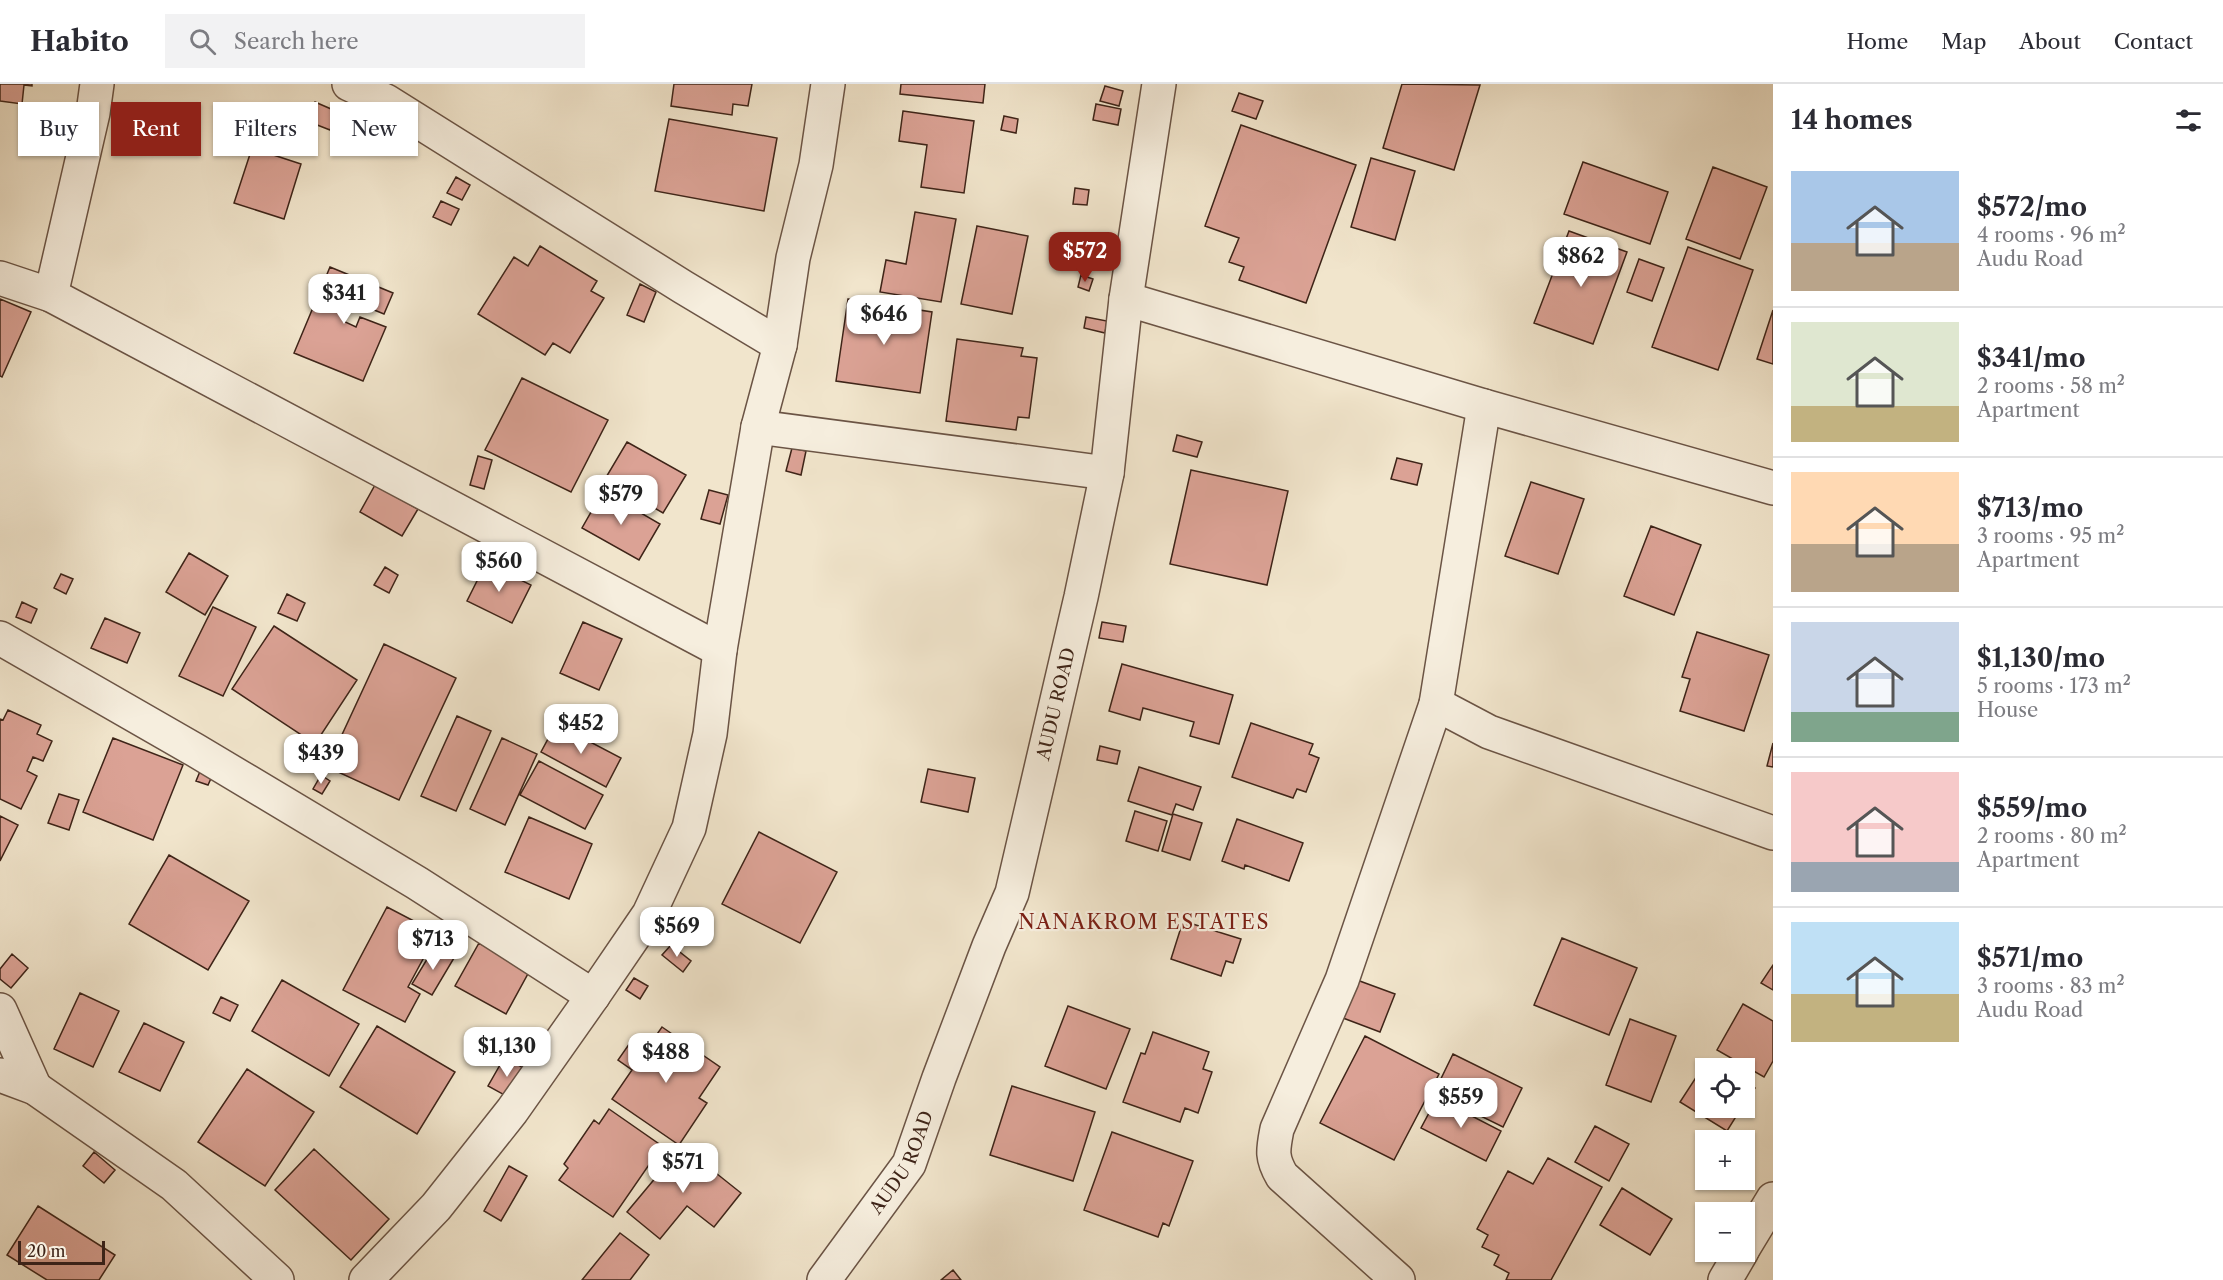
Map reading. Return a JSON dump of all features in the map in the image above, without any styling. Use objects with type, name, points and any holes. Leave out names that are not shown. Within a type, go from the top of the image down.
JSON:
[{"type":"street","points":[[51,295],[93,113],[97,84]]},
{"type":"street","points":[[349,84],[387,101],[673,281],[780,345]]},
{"type":"street","points":[[366,1280],[436,1207],[512,1111],[649,914],[689,828],[710,734],[720,650],[758,427],[780,345],[793,258],[816,165],[828,84]]},
{"type":"street","name":"AUDU ROAD","points":[[824,1280],[909,1164],[989,946],[1012,893],[1081,597],[1107,473],[1126,298],[1159,84]]},
{"type":"street","points":[[0,278],[51,295],[720,650]]},
{"type":"street","points":[[1126,298],[1484,406],[1773,488]]},
{"type":"street","points":[[1398,1280],[1282,1176],[1275,1162],[1273,1151],[1277,1129],[1342,980],[1436,704],[1484,406]]},
{"type":"street","points":[[758,427],[1107,473]]},
{"type":"street","points":[[0,638],[195,750],[417,883],[593,996]]},
{"type":"street","points":[[1436,704],[1489,732],[1773,833]]},
{"type":"street","points":[[0,1010],[35,1088]]},
{"type":"street","points":[[0,1075],[35,1088],[174,1185],[277,1280]]},
{"type":"street","points":[[1755,1229],[1773,1199]]},
{"type":"street","points":[[1725,1280],[1736,1262]]},
{"type":"building","points":[[0,84],[32,84],[32,86],[24,85],[22,102],[0,101]]},
{"type":"building","points":[[674,84],[752,84],[748,106],[733,104],[732,115],[671,106]]},
{"type":"building","points":[[901,84],[985,84],[983,103],[900,94]]},
{"type":"building","points":[[1402,84],[1480,85],[1454,170],[1383,148]]},
{"type":"building","points":[[1105,86],[1123,91],[1119,106],[1100,101]]},
{"type":"building","points":[[1239,93],[1263,101],[1256,119],[1232,111]]},
{"type":"building","points":[[318,103],[330,109],[330,130],[318,125]]},
{"type":"building","points":[[1096,104],[1121,109],[1118,125],[1093,120]]},
{"type":"building","points":[[903,111],[974,121],[964,193],[921,187],[927,145],[899,141]]},
{"type":"building","points":[[1004,116],[1018,119],[1016,133],[1001,130]]},
{"type":"building","points":[[669,119],[777,138],[764,211],[655,191]]},
{"type":"building","points":[[1241,125],[1356,165],[1306,303],[1239,280],[1244,267],[1229,262],[1239,238],[1205,226]]},
{"type":"building","points":[[249,156],[276,156],[301,164],[284,219],[234,203]]},
{"type":"building","points":[[1371,158],[1415,171],[1395,240],[1351,227]]},
{"type":"building","points":[[1583,162],[1668,192],[1650,244],[1564,214]]},
{"type":"building","points":[[1713,167],[1767,187],[1740,259],[1686,239]]},
{"type":"building","points":[[456,177],[470,185],[462,200],[447,193]]},
{"type":"building","points":[[1075,188],[1089,190],[1087,205],[1073,204]]},
{"type":"building","points":[[441,201],[459,209],[451,225],[433,217]]},
{"type":"building","points":[[915,212],[956,219],[941,302],[880,292],[886,260],[906,264]]},
{"type":"building","points":[[977,226],[1028,236],[1012,314],[961,304]]},
{"type":"building","points":[[1569,231],[1627,252],[1593,344],[1534,323]]},
{"type":"building","points":[[540,246],[597,281],[591,291],[604,298],[570,353],[553,343],[545,355],[478,314],[514,257],[528,266]]},
{"type":"building","points":[[1688,247],[1753,270],[1718,370],[1652,347]]},
{"type":"building","points":[[1639,259],[1664,268],[1652,301],[1627,292]]},
{"type":"building","points":[[330,267],[393,293],[384,314],[352,301],[343,321],[356,327],[360,317],[386,327],[363,381],[294,353]]},
{"type":"building","points":[[1081,275],[1093,279],[1089,291],[1078,287]]},
{"type":"building","points":[[640,284],[656,292],[644,322],[627,315]]},
{"type":"building","points":[[0,299],[31,312],[2,377],[0,376]]},
{"type":"building","points":[[848,299],[932,312],[920,393],[836,381]]},
{"type":"building","points":[[1773,310],[1773,364],[1757,359]]},
{"type":"building","points":[[1086,317],[1107,321],[1105,333],[1084,328]]},
{"type":"building","points":[[957,339],[1023,348],[1021,356],[1037,358],[1029,418],[1018,417],[1016,430],[946,421]]},
{"type":"building","points":[[522,378],[608,420],[571,492],[485,450]]},
{"type":"building","points":[[1177,435],[1202,442],[1197,457],[1173,451]]},
{"type":"building","points":[[627,442],[686,475],[663,513],[605,479]]},
{"type":"building","points":[[792,448],[806,451],[801,475],[786,471]]},
{"type":"building","points":[[478,456],[492,460],[484,489],[470,485]]},
{"type":"building","points":[[1397,458],[1422,464],[1417,485],[1391,479]]},
{"type":"building","points":[[1191,470],[1288,491],[1267,585],[1170,564]]},
{"type":"building","points":[[1531,482],[1584,499],[1558,574],[1505,556]]},
{"type":"building","points":[[375,485],[418,509],[402,536],[360,512]]},
{"type":"building","points":[[709,490],[728,495],[720,524],[701,519]]},
{"type":"building","points":[[603,491],[660,524],[639,560],[582,528]]},
{"type":"building","points":[[1651,526],[1701,545],[1674,615],[1624,596]]},
{"type":"building","points":[[189,553],[228,576],[205,615],[166,592]]},
{"type":"building","points":[[486,563],[531,585],[512,623],[467,601]]},
{"type":"building","points":[[385,567],[398,575],[389,593],[374,585]]},
{"type":"building","points":[[61,574],[73,579],[66,594],[54,588]]},
{"type":"building","points":[[287,594],[305,603],[297,621],[278,613]]},
{"type":"building","points":[[22,602],[37,609],[31,623],[16,617]]},
{"type":"building","points":[[213,607],[256,627],[223,696],[179,676]]},
{"type":"building","points":[[105,618],[140,633],[127,663],[91,648]]},
{"type":"building","points":[[583,622],[622,639],[599,690],[560,673]]},
{"type":"building","points":[[1102,622],[1126,626],[1123,642],[1099,638]]},
{"type":"building","points":[[274,626],[357,680],[315,744],[232,689]]},
{"type":"building","points":[[1697,632],[1769,655],[1744,731],[1680,711],[1690,679],[1682,677]]},
{"type":"building","points":[[384,644],[456,678],[399,800],[327,767]]},
{"type":"building","points":[[1122,664],[1233,695],[1219,744],[1190,736],[1194,722],[1143,708],[1140,720],[1109,711]]},
{"type":"building","points":[[8,710],[41,725],[37,734],[52,741],[43,761],[33,757],[27,771],[37,776],[21,809],[0,799],[0,719],[3,720]]},
{"type":"building","points":[[457,716],[491,731],[456,811],[421,796]]},
{"type":"building","points":[[1251,723],[1313,744],[1309,754],[1319,758],[1306,792],[1297,789],[1293,798],[1232,777]]},
{"type":"building","points":[[556,724],[621,758],[606,787],[541,752]]},
{"type":"building","points":[[113,738],[183,765],[153,840],[83,812]]},
{"type":"building","points":[[502,738],[537,754],[505,825],[470,809]]},
{"type":"building","points":[[1773,743],[1773,767],[1767,766]]},
{"type":"building","points":[[1100,746],[1120,751],[1117,764],[1097,760]]},
{"type":"building","points":[[539,761],[603,795],[585,829],[520,795]]},
{"type":"building","points":[[1139,767],[1201,787],[1193,810],[1176,804],[1172,815],[1128,801]]},
{"type":"building","points":[[201,769],[213,774],[208,785],[196,781]]},
{"type":"building","points":[[928,769],[975,778],[968,812],[921,802]]},
{"type":"building","points":[[321,775],[330,781],[322,794],[313,789]]},
{"type":"building","points":[[59,794],[79,800],[69,830],[48,823]]},
{"type":"building","points":[[1135,811],[1167,821],[1158,851],[1126,841]]},
{"type":"building","points":[[1173,814],[1202,823],[1190,860],[1162,851]]},
{"type":"building","points":[[0,816],[18,825],[0,861]]},
{"type":"building","points":[[529,817],[592,844],[569,899],[505,872]]},
{"type":"building","points":[[1237,819],[1303,843],[1289,881],[1245,865],[1244,869],[1222,861]]},
{"type":"building","points":[[759,832],[837,872],[800,943],[722,904]]},
{"type":"building","points":[[169,855],[249,901],[208,970],[129,924]]},
{"type":"building","points":[[387,907],[437,933],[408,987],[420,994],[405,1022],[343,990]]},
{"type":"building","points":[[1183,921],[1241,939],[1233,963],[1226,961],[1221,976],[1171,959]]},
{"type":"building","points":[[1562,938],[1637,968],[1609,1035],[1534,1005]]},
{"type":"building","points":[[479,943],[530,970],[506,1014],[455,986]]},
{"type":"building","points":[[671,945],[691,961],[683,972],[662,955]]},
{"type":"building","points":[[435,946],[454,958],[432,995],[412,984]]},
{"type":"building","points":[[12,954],[28,968],[11,988],[0,979],[0,969]]},
{"type":"building","points":[[1773,965],[1773,990],[1761,983]]},
{"type":"building","points":[[634,978],[648,986],[640,999],[626,990]]},
{"type":"building","points":[[282,980],[359,1024],[329,1076],[252,1031]]},
{"type":"building","points":[[1357,980],[1395,994],[1380,1032],[1343,1018]]},
{"type":"building","points":[[80,993],[119,1011],[93,1067],[54,1049]]},
{"type":"building","points":[[221,997],[238,1005],[230,1021],[213,1013]]},
{"type":"building","points":[[1743,1004],[1773,1021],[1773,1061],[1764,1077],[1755,1072],[1755,1058],[1731,1058],[1717,1050]]},
{"type":"building","points":[[1068,1006],[1130,1029],[1106,1089],[1045,1066]]},
{"type":"building","points":[[1630,1019],[1676,1036],[1651,1102],[1606,1085]]},
{"type":"building","points":[[144,1023],[184,1042],[160,1091],[119,1072]]},
{"type":"building","points":[[377,1026],[455,1072],[417,1134],[340,1087]]},
{"type":"building","points":[[662,1027],[720,1067],[699,1098],[707,1103],[679,1145],[612,1099],[632,1070],[618,1060],[632,1040],[646,1050]]},
{"type":"building","points":[[1153,1032],[1209,1052],[1203,1069],[1212,1072],[1198,1113],[1185,1108],[1180,1122],[1123,1102],[1141,1053],[1145,1054]]},
{"type":"building","points":[[1365,1036],[1439,1074],[1394,1160],[1320,1123]]},
{"type":"building","points":[[1453,1054],[1522,1088],[1503,1127],[1434,1093]]},
{"type":"building","points":[[504,1058],[526,1069],[510,1098],[488,1086]]},
{"type":"building","points":[[247,1069],[314,1112],[265,1186],[198,1142]]},
{"type":"building","points":[[1695,1079],[1695,1111],[1680,1102]]},
{"type":"building","points":[[1012,1086],[1095,1112],[1073,1181],[990,1155]]},
{"type":"building","points":[[1437,1098],[1501,1131],[1486,1161],[1421,1128]]},
{"type":"building","points":[[609,1109],[662,1146],[613,1217],[559,1180],[568,1168],[564,1164],[594,1120],[599,1124]]},
{"type":"building","points":[[1706,1118],[1735,1118],[1725,1130]]},
{"type":"building","points":[[1595,1126],[1629,1144],[1609,1181],[1575,1162]]},
{"type":"building","points":[[1112,1132],[1193,1161],[1169,1226],[1163,1223],[1158,1237],[1084,1210]]},
{"type":"building","points":[[682,1146],[741,1193],[714,1227],[687,1206],[660,1239],[627,1212]]},
{"type":"building","points":[[314,1149],[389,1219],[351,1260],[275,1190]]},
{"type":"building","points":[[94,1152],[115,1170],[104,1183],[83,1166]]},
{"type":"building","points":[[1548,1158],[1602,1187],[1551,1280],[1506,1280],[1509,1273],[1494,1265],[1499,1255],[1482,1247],[1488,1235],[1477,1229],[1508,1171],[1533,1184]]},
{"type":"building","points":[[509,1166],[527,1176],[501,1221],[484,1211]]},
{"type":"building","points":[[1622,1188],[1672,1219],[1650,1255],[1600,1225]]},
{"type":"building","points":[[38,1206],[115,1255],[99,1280],[47,1280],[7,1255]]},
{"type":"building","points":[[620,1233],[649,1255],[630,1280],[582,1280]]},
{"type":"building","points":[[953,1270],[961,1280],[941,1280]]},
{"type":"district","name":"NANAKROM ESTATES","points":[[1144,922]]}]
